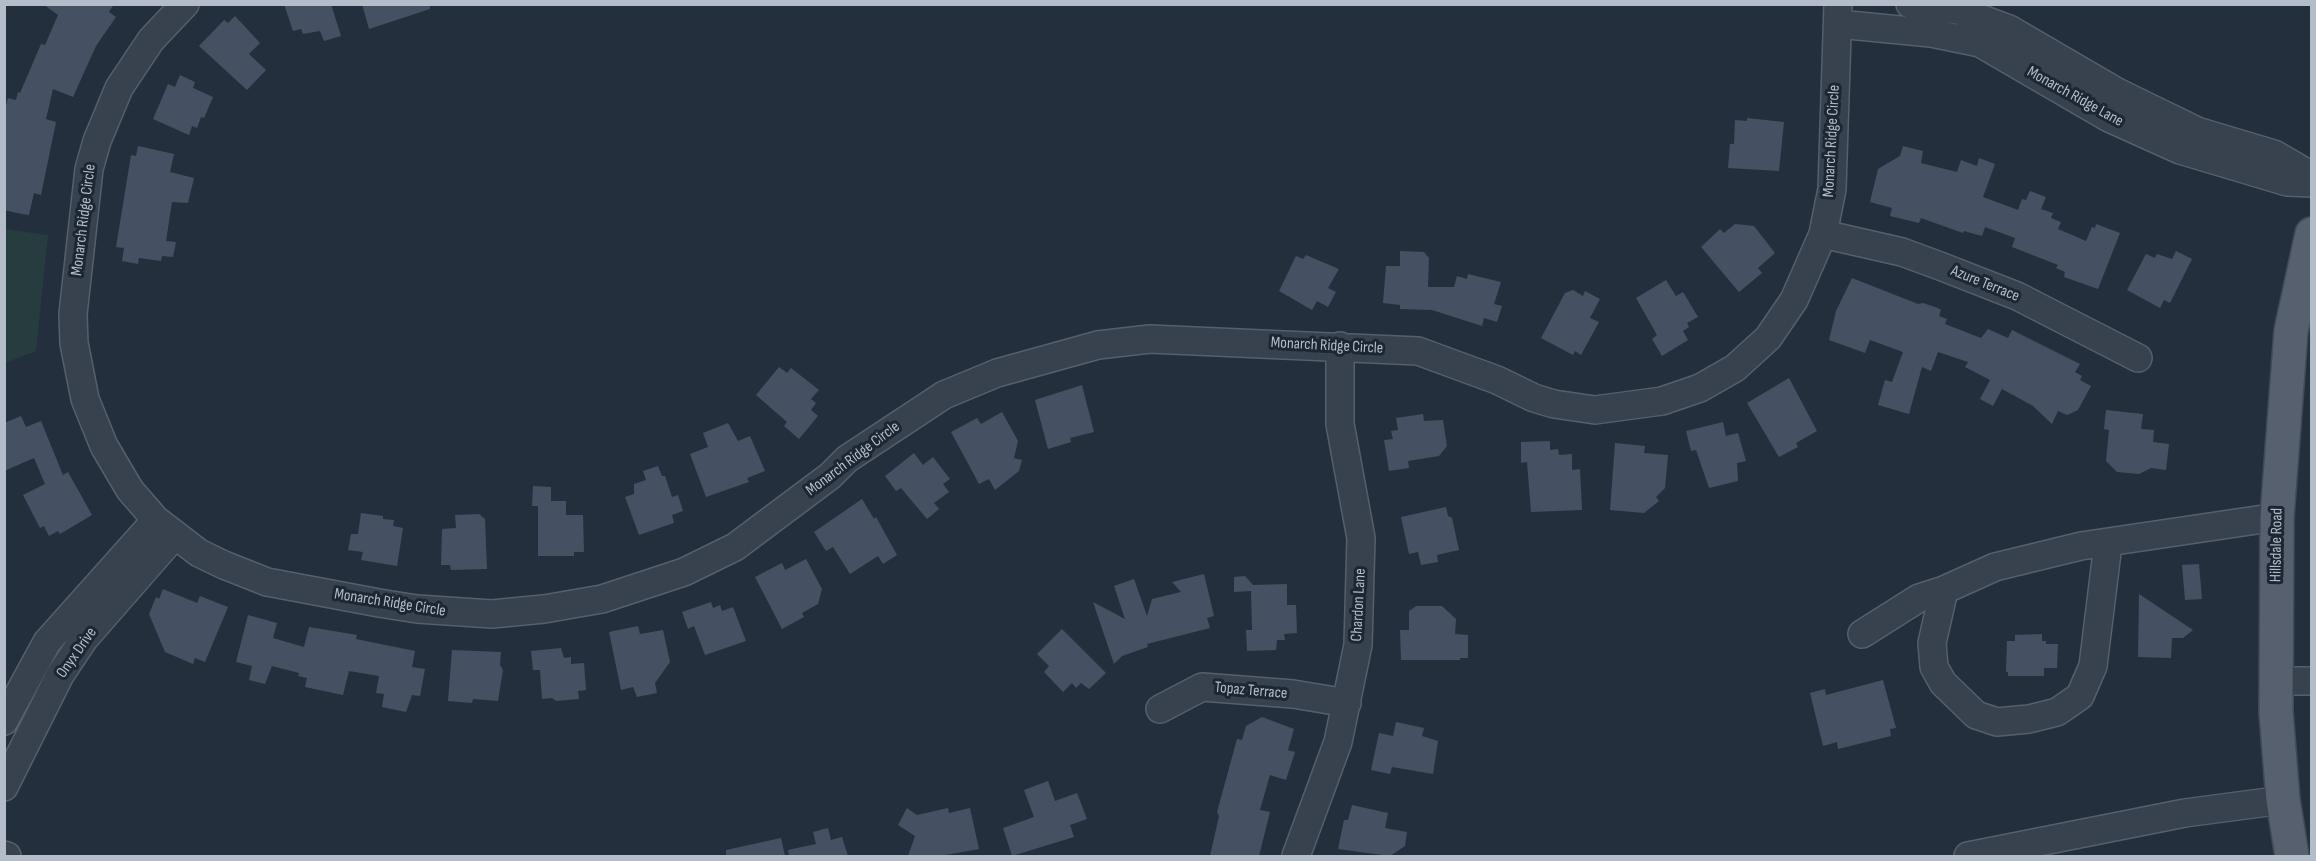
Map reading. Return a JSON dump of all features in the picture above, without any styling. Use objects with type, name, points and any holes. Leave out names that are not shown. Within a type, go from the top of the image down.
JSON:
[{"type":"main road","name":"Hillsdale Road","points":[[2292,856],[2283,800],[2276,681],[2277,517],[2291,331],[2312,234]]},
{"type":"street","name":"Monarch Ridge Circle","points":[[185,4],[151,40],[134,63],[110,106],[89,169],[73,314],[78,371],[93,423],[116,469],[165,528],[207,557],[267,582],[417,609],[483,614],[567,606],[602,599],[662,581],[735,547],[886,431],[944,395],[997,373],[1098,345],[1150,339],[1418,351],[1497,380],[1534,398],[1574,408],[1611,410],[1662,401],[1718,379],[1752,354],[1768,338],[1794,300],[1823,234],[1832,189],[1838,14]]},
{"type":"street","name":"Monarch Ridge Lane","points":[[1910,4],[1958,10],[2009,29],[2117,92],[2187,126],[2274,154],[2312,176]]},
{"type":"street","name":"Monarch Ridge Lane","points":[[1838,14],[1980,43],[2109,118],[2180,150],[2287,182],[2312,183]]},
{"type":"street","name":"Azure Terrace","points":[[1823,234],[1902,252],[2017,296],[2138,358]]},
{"type":"street","name":"Chardon Lane","points":[[1296,856],[1338,742],[1358,645],[1362,573],[1361,537],[1340,424],[1340,346]]},
{"type":"street","points":[[1862,634],[1919,598],[1944,590],[1995,567],[2081,546],[2108,544],[2277,517]]},
{"type":"street","name":"Onyx Drive","points":[[4,721],[47,642],[165,528]]},
{"type":"street","name":"Onyx Drive","points":[[4,787],[60,675],[165,528]]},
{"type":"street","points":[[1944,590],[1932,643],[1934,666],[1943,683],[1976,715],[1997,722],[2029,719],[2056,712],[2080,696],[2093,666],[2108,544]]},
{"type":"street","points":[[2276,681],[2312,681]]},
{"type":"street","name":"Topaz Terrace","points":[[1160,709],[1202,687],[1293,694],[1347,703]]},
{"type":"street","points":[[1968,856],[2185,813],[2283,800]]},
{"type":"green space","points":[[5,229],[48,235],[36,351],[5,363]]},
{"type":"building","points":[[43,4],[114,4],[109,12],[116,17],[96,46],[73,97],[53,89],[46,119],[56,122],[41,195],[34,193],[29,215],[4,210],[4,111],[8,98],[16,100],[18,92],[20,93],[41,44],[45,45],[58,15]]},
{"type":"building","points":[[284,4],[331,4],[341,36],[324,41],[320,31],[303,34],[301,29],[293,31]]},
{"type":"building","points":[[362,4],[430,4],[430,9],[369,29]]},
{"type":"building","points":[[235,16],[260,43],[249,54],[266,70],[247,90],[199,46],[224,20],[228,23]]},
{"type":"building","points":[[180,75],[195,82],[193,88],[213,97],[204,118],[201,117],[197,128],[192,126],[189,135],[153,119],[168,84],[175,87]]},
{"type":"building","points":[[1747,118],[1784,122],[1779,171],[1728,168],[1730,144],[1734,144],[1735,120],[1747,121]]},
{"type":"building","points":[[138,146],[174,154],[170,172],[194,178],[188,203],[172,202],[166,241],[176,242],[173,257],[162,256],[161,261],[139,258],[138,264],[122,261],[124,248],[116,247],[131,155],[136,156]]},
{"type":"building","points":[[1903,146],[1923,151],[1921,163],[1957,172],[1961,160],[1977,166],[1979,158],[1995,164],[1983,197],[2018,210],[2022,199],[2026,200],[2030,191],[2046,197],[2041,209],[2053,213],[2051,218],[2061,222],[2058,229],[2086,241],[2092,227],[2095,228],[2096,224],[2120,233],[2098,289],[2064,277],[2065,272],[2056,268],[2058,265],[2012,247],[2015,238],[1985,227],[1982,236],[1964,231],[1963,233],[1921,218],[1919,223],[1890,216],[1892,208],[1870,202],[1878,169],[1900,156]]},
{"type":"building","points":[[1735,224],[1754,226],[1775,253],[1758,268],[1762,273],[1739,292],[1701,247],[1720,229],[1724,233]]},
{"type":"building","points":[[1400,251],[1424,252],[1429,258],[1428,287],[1454,287],[1457,276],[1467,279],[1468,274],[1501,282],[1494,304],[1502,306],[1497,322],[1484,318],[1482,326],[1432,310],[1400,309],[1400,305],[1383,303],[1386,266],[1400,266]]},
{"type":"building","points":[[2176,251],[2192,259],[2170,303],[2164,300],[2160,308],[2127,290],[2146,254],[2155,258],[2157,254],[2172,259]]},
{"type":"building","points":[[1306,255],[1339,269],[1328,288],[1336,292],[1328,307],[1317,301],[1312,310],[1279,291],[1296,256],[1303,259]]},
{"type":"building","points":[[1852,278],[1918,304],[1923,303],[1938,308],[1941,310],[1939,316],[1947,319],[1945,324],[1981,338],[1988,329],[2008,338],[2012,330],[2080,364],[2075,372],[2082,376],[2080,380],[2091,386],[2078,410],[2067,415],[2058,411],[2052,424],[2033,406],[2002,389],[1993,406],[1980,399],[1990,380],[1965,367],[1968,362],[1938,352],[1931,371],[1922,367],[1909,414],[1878,405],[1885,380],[1892,382],[1903,352],[1870,340],[1865,353],[1829,340],[1836,311]]},
{"type":"building","points":[[1666,280],[1676,296],[1683,292],[1698,317],[1687,323],[1689,327],[1683,331],[1688,340],[1662,356],[1652,339],[1657,335],[1636,298]]},
{"type":"building","points":[[1573,290],[1583,296],[1585,291],[1600,299],[1590,318],[1599,322],[1581,355],[1575,351],[1573,355],[1541,338],[1565,293]]},
{"type":"building","points":[[779,367],[787,373],[791,368],[819,390],[811,399],[816,403],[811,410],[818,416],[799,439],[784,426],[787,422],[756,395]]},
{"type":"building","points":[[1789,378],[1817,431],[1796,443],[1798,447],[1779,457],[1747,403]]},
{"type":"building","points":[[1082,385],[1094,432],[1070,438],[1071,442],[1048,449],[1035,400]]},
{"type":"building","points":[[2106,410],[2143,414],[2141,429],[2154,430],[2153,442],[2169,444],[2166,470],[2151,468],[2139,474],[2117,472],[2106,461],[2109,430],[2104,429]]},
{"type":"building","points":[[1002,412],[1018,441],[1014,458],[1022,460],[1019,471],[995,490],[989,479],[979,484],[951,432],[977,418],[981,424]]},
{"type":"building","points":[[1423,414],[1424,421],[1443,420],[1447,446],[1439,456],[1408,461],[1409,468],[1389,471],[1384,440],[1393,439],[1391,431],[1398,430],[1396,418]]},
{"type":"building","points":[[21,416],[26,427],[41,421],[63,475],[68,472],[92,515],[60,534],[58,531],[49,536],[44,526],[40,528],[23,495],[45,484],[34,458],[4,471],[4,423]]},
{"type":"building","points":[[1723,422],[1726,436],[1738,433],[1746,461],[1737,463],[1738,481],[1709,488],[1696,450],[1691,451],[1686,431]]},
{"type":"building","points":[[728,423],[738,441],[750,436],[765,471],[747,478],[749,482],[706,497],[690,454],[708,447],[703,433]]},
{"type":"building","points":[[1550,441],[1550,450],[1558,449],[1559,455],[1572,454],[1572,470],[1580,469],[1582,510],[1531,512],[1527,462],[1521,463],[1521,442]]},
{"type":"building","points":[[1615,443],[1645,446],[1644,453],[1668,455],[1665,488],[1656,497],[1659,501],[1644,513],[1610,510]]},
{"type":"building","points":[[914,453],[923,465],[933,457],[950,479],[943,484],[949,492],[934,503],[939,509],[927,519],[901,488],[896,491],[885,476]]},
{"type":"building","points":[[658,466],[662,476],[665,476],[672,497],[678,495],[683,511],[672,515],[674,523],[639,535],[625,497],[634,494],[634,484],[646,480],[643,471]]},
{"type":"building","points":[[533,486],[551,487],[551,501],[566,501],[566,515],[583,515],[584,552],[574,552],[574,556],[538,556],[538,506],[532,506]]},
{"type":"building","points":[[862,499],[874,519],[876,517],[897,555],[883,564],[878,556],[850,574],[833,547],[826,551],[814,532]]},
{"type":"building","points":[[1446,507],[1448,516],[1452,518],[1459,550],[1437,555],[1438,562],[1421,565],[1418,552],[1409,554],[1401,517]]},
{"type":"building","points":[[361,513],[383,516],[383,519],[394,520],[393,526],[403,528],[397,566],[361,560],[363,552],[348,550],[351,534],[358,534]]},
{"type":"building","points":[[479,514],[485,519],[487,569],[451,570],[450,565],[441,565],[442,529],[456,528],[455,515]]},
{"type":"building","points":[[806,559],[822,589],[818,604],[802,613],[804,617],[782,629],[755,577],[782,563],[785,570]]},
{"type":"building","points":[[2199,564],[2202,599],[2185,600],[2182,565]]},
{"type":"building","points":[[1204,574],[1214,616],[1207,618],[1210,628],[1147,644],[1148,647],[1122,656],[1114,664],[1093,602],[1125,619],[1114,586],[1134,579],[1147,616],[1152,599],[1181,592],[1172,582]]},
{"type":"building","points":[[1245,576],[1253,585],[1287,584],[1287,605],[1296,605],[1297,633],[1284,634],[1285,640],[1277,640],[1276,650],[1247,651],[1246,630],[1252,630],[1251,591],[1234,592],[1234,577]]},
{"type":"building","points":[[163,589],[197,603],[200,596],[228,607],[205,662],[195,658],[193,664],[165,652],[149,614],[156,597],[159,599]]},
{"type":"building","points":[[2139,594],[2193,630],[2183,638],[2172,638],[2171,658],[2138,657]]},
{"type":"building","points":[[711,602],[713,608],[720,605],[722,611],[733,607],[746,641],[705,655],[694,626],[688,629],[682,612]]},
{"type":"building","points":[[1416,606],[1442,606],[1456,619],[1455,634],[1468,635],[1468,658],[1401,660],[1400,630],[1409,630],[1409,611]]},
{"type":"building","points":[[248,615],[277,623],[273,638],[304,647],[309,627],[357,635],[356,639],[415,651],[412,667],[425,669],[420,696],[412,695],[406,712],[382,707],[384,694],[376,693],[379,676],[349,671],[343,695],[305,687],[307,678],[298,676],[299,673],[272,666],[265,684],[249,680],[252,666],[236,662]]},
{"type":"building","points":[[638,626],[640,634],[663,630],[670,662],[655,683],[657,693],[637,697],[633,687],[621,690],[609,632]]},
{"type":"building","points":[[1062,629],[1106,673],[1089,689],[1081,683],[1076,688],[1072,683],[1063,692],[1044,672],[1049,666],[1037,654]]},
{"type":"building","points":[[2042,634],[2042,641],[2046,641],[2046,644],[2058,644],[2057,668],[2044,668],[2044,676],[2008,676],[2006,672],[2007,641],[2015,641],[2015,635]]},
{"type":"building","points":[[561,648],[564,658],[571,657],[571,664],[584,663],[586,690],[578,691],[579,699],[556,701],[552,698],[542,699],[540,670],[533,670],[531,651]]},
{"type":"building","points":[[452,650],[501,652],[500,665],[503,670],[498,701],[473,699],[472,703],[448,701]]},
{"type":"building","points":[[1883,680],[1896,728],[1890,729],[1891,736],[1838,749],[1837,742],[1823,746],[1810,693],[1825,689],[1826,695]]},
{"type":"building","points":[[1262,717],[1294,729],[1288,750],[1295,752],[1286,780],[1270,775],[1260,810],[1270,812],[1259,856],[1210,856],[1219,816],[1217,812],[1237,739],[1242,740],[1246,726]]},
{"type":"building","points":[[1396,722],[1424,728],[1422,736],[1438,741],[1433,774],[1392,767],[1390,774],[1371,770],[1379,733],[1393,736]]},
{"type":"building","points":[[1048,781],[1055,801],[1077,793],[1087,819],[1070,825],[1074,837],[1012,856],[1003,828],[1034,817],[1024,790]]},
{"type":"building","points":[[1352,805],[1388,813],[1385,828],[1407,832],[1405,846],[1390,856],[1338,849],[1344,820],[1348,820]]},
{"type":"building","points":[[907,808],[917,815],[948,808],[949,813],[970,808],[979,849],[940,856],[908,856],[915,836],[898,825]]},
{"type":"building","points":[[828,828],[831,840],[842,837],[848,856],[789,856],[788,850],[816,844],[813,832]]},
{"type":"building","points":[[781,838],[785,856],[726,856],[726,850]]}]
